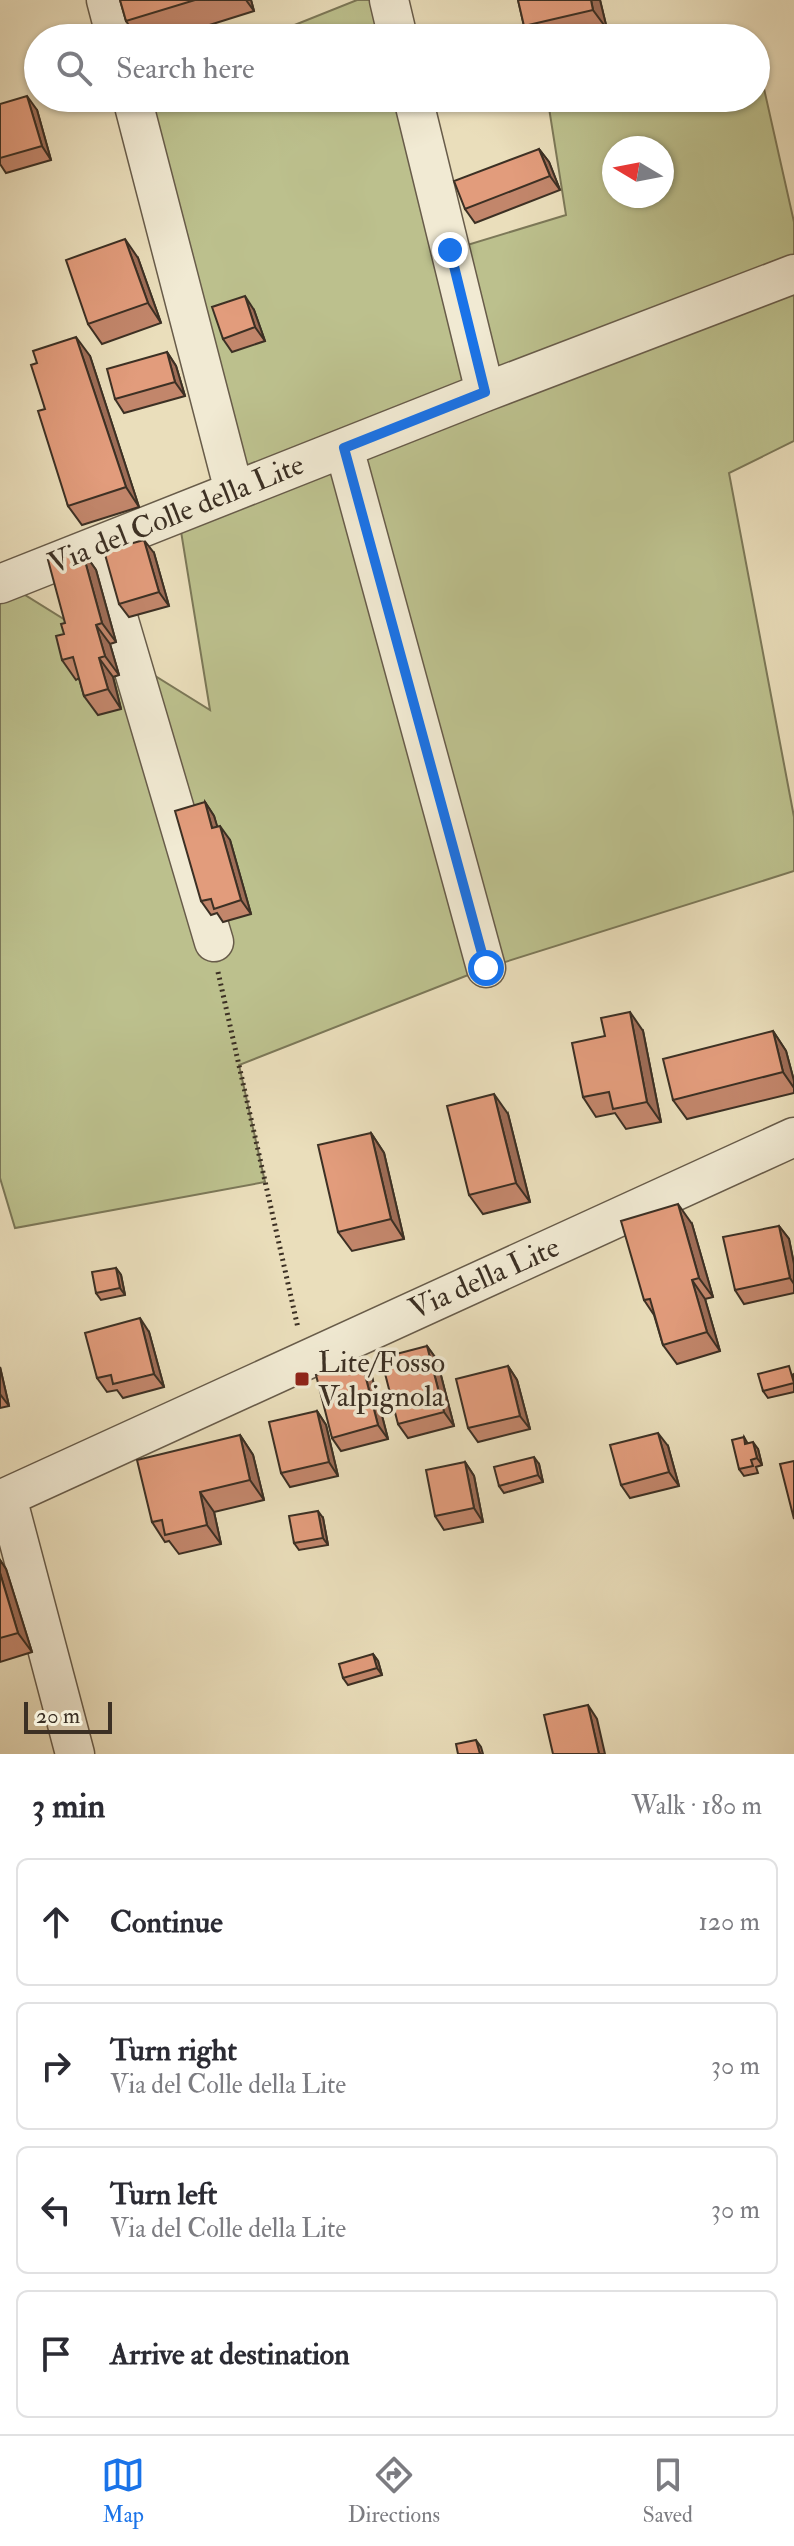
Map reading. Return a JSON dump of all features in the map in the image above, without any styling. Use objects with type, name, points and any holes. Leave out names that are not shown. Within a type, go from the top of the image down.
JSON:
[{"type":"street","points":[[106,0],[112,24]]},
{"type":"street","points":[[389,0],[395,24]]},
{"type":"street","points":[[136,112],[234,491]]},
{"type":"street","points":[[416,112],[485,392]]},
{"type":"street","name":"Via del Colle della Lite","points":[[0,584],[485,392],[794,274]]},
{"type":"street","points":[[344,448],[486,968]]},
{"type":"street","points":[[97,546],[216,957]]},
{"type":"street","name":"Via della Lite","points":[[3,1499],[794,1137]]},
{"type":"street","points":[[3,1499],[75,1754]]},
{"type":"path","points":[[216,957],[305,1360]]},
{"type":"green space","points":[[357,0],[389,0],[395,24],[297,24]]},
{"type":"green space","points":[[136,112],[416,112],[451,250],[566,215],[550,112],[769,112],[794,222],[794,441],[729,473],[794,817],[794,871],[486,968],[239,1065],[265,1182],[15,1228],[0,1178],[0,584],[4,582],[210,710],[178,513],[233,491]]},
{"type":"building","points":[[120,0],[195,0],[126,21]]},
{"type":"building","points":[[518,0],[591,0],[593,10],[524,24]]},
{"type":"building","points":[[24,97],[24,112],[32,112],[42,146],[0,158],[0,104]]},
{"type":"building","points":[[539,149],[550,176],[465,209],[454,181]]},
{"type":"building","points":[[125,239],[148,303],[88,324],[66,260]]},
{"type":"building","points":[[245,296],[255,327],[223,339],[212,307]]},
{"type":"building","points":[[76,337],[126,487],[68,506],[38,411],[45,409],[31,365],[37,363],[33,351]]},
{"type":"building","points":[[167,352],[175,382],[115,399],[107,369]]},
{"type":"building","points":[[144,540],[159,592],[119,604],[104,551]]},
{"type":"building","points":[[82,550],[102,623],[96,625],[105,656],[99,658],[108,689],[84,696],[73,657],[62,660],[56,636],[64,634],[61,624],[65,623],[48,560]]},
{"type":"building","points":[[205,802],[212,828],[220,826],[241,900],[214,909],[211,899],[201,901],[175,811]]},
{"type":"building","points":[[630,1012],[647,1102],[613,1109],[609,1092],[583,1097],[572,1043],[605,1036],[601,1018]]},
{"type":"building","points":[[773,1031],[783,1072],[673,1100],[663,1059]]},
{"type":"building","points":[[494,1094],[516,1183],[469,1195],[447,1106]]},
{"type":"building","points":[[371,1133],[391,1219],[338,1232],[318,1145]]},
{"type":"building","points":[[678,1204],[699,1278],[692,1280],[707,1332],[663,1345],[650,1299],[644,1300],[621,1221]]},
{"type":"building","points":[[779,1226],[790,1278],[735,1290],[723,1237]]},
{"type":"building","points":[[116,1268],[120,1288],[96,1293],[92,1272]]},
{"type":"building","points":[[140,1318],[154,1374],[113,1384],[111,1375],[97,1378],[85,1333]]},
{"type":"building","points":[[427,1346],[444,1412],[398,1424],[381,1358]]},
{"type":"building","points":[[362,1363],[378,1425],[332,1438],[316,1375]]},
{"type":"building","points":[[508,1366],[520,1416],[468,1428],[456,1379]]},
{"type":"building","points":[[789,1366],[794,1383],[763,1391],[758,1374]]},
{"type":"building","points":[[317,1411],[329,1462],[281,1473],[269,1422]]},
{"type":"building","points":[[658,1433],[669,1472],[621,1485],[610,1445]]},
{"type":"building","points":[[240,1435],[250,1480],[200,1492],[207,1525],[165,1535],[162,1520],[152,1522],[137,1460]]},
{"type":"building","points":[[744,1437],[745,1444],[753,1442],[757,1458],[751,1460],[753,1466],[739,1469],[732,1440]]},
{"type":"building","points":[[534,1457],[538,1475],[499,1486],[494,1467]]},
{"type":"building","points":[[794,1461],[794,1519],[780,1464]]},
{"type":"building","points":[[465,1462],[474,1508],[435,1516],[426,1470]]},
{"type":"building","points":[[318,1511],[323,1538],[294,1543],[289,1516]]},
{"type":"building","points":[[0,1573],[18,1633],[0,1638]]},
{"type":"building","points":[[373,1654],[377,1668],[343,1678],[339,1664]]},
{"type":"building","points":[[588,1705],[599,1754],[553,1754],[544,1715]]},
{"type":"building","points":[[476,1740],[480,1754],[458,1754],[456,1744]]},
{"type":"place","name":"Lite/Fosso Valpignola","points":[[302,1379]]},
{"type":"route","points":[[450,250],[485,392],[344,448],[486,968]]}]
